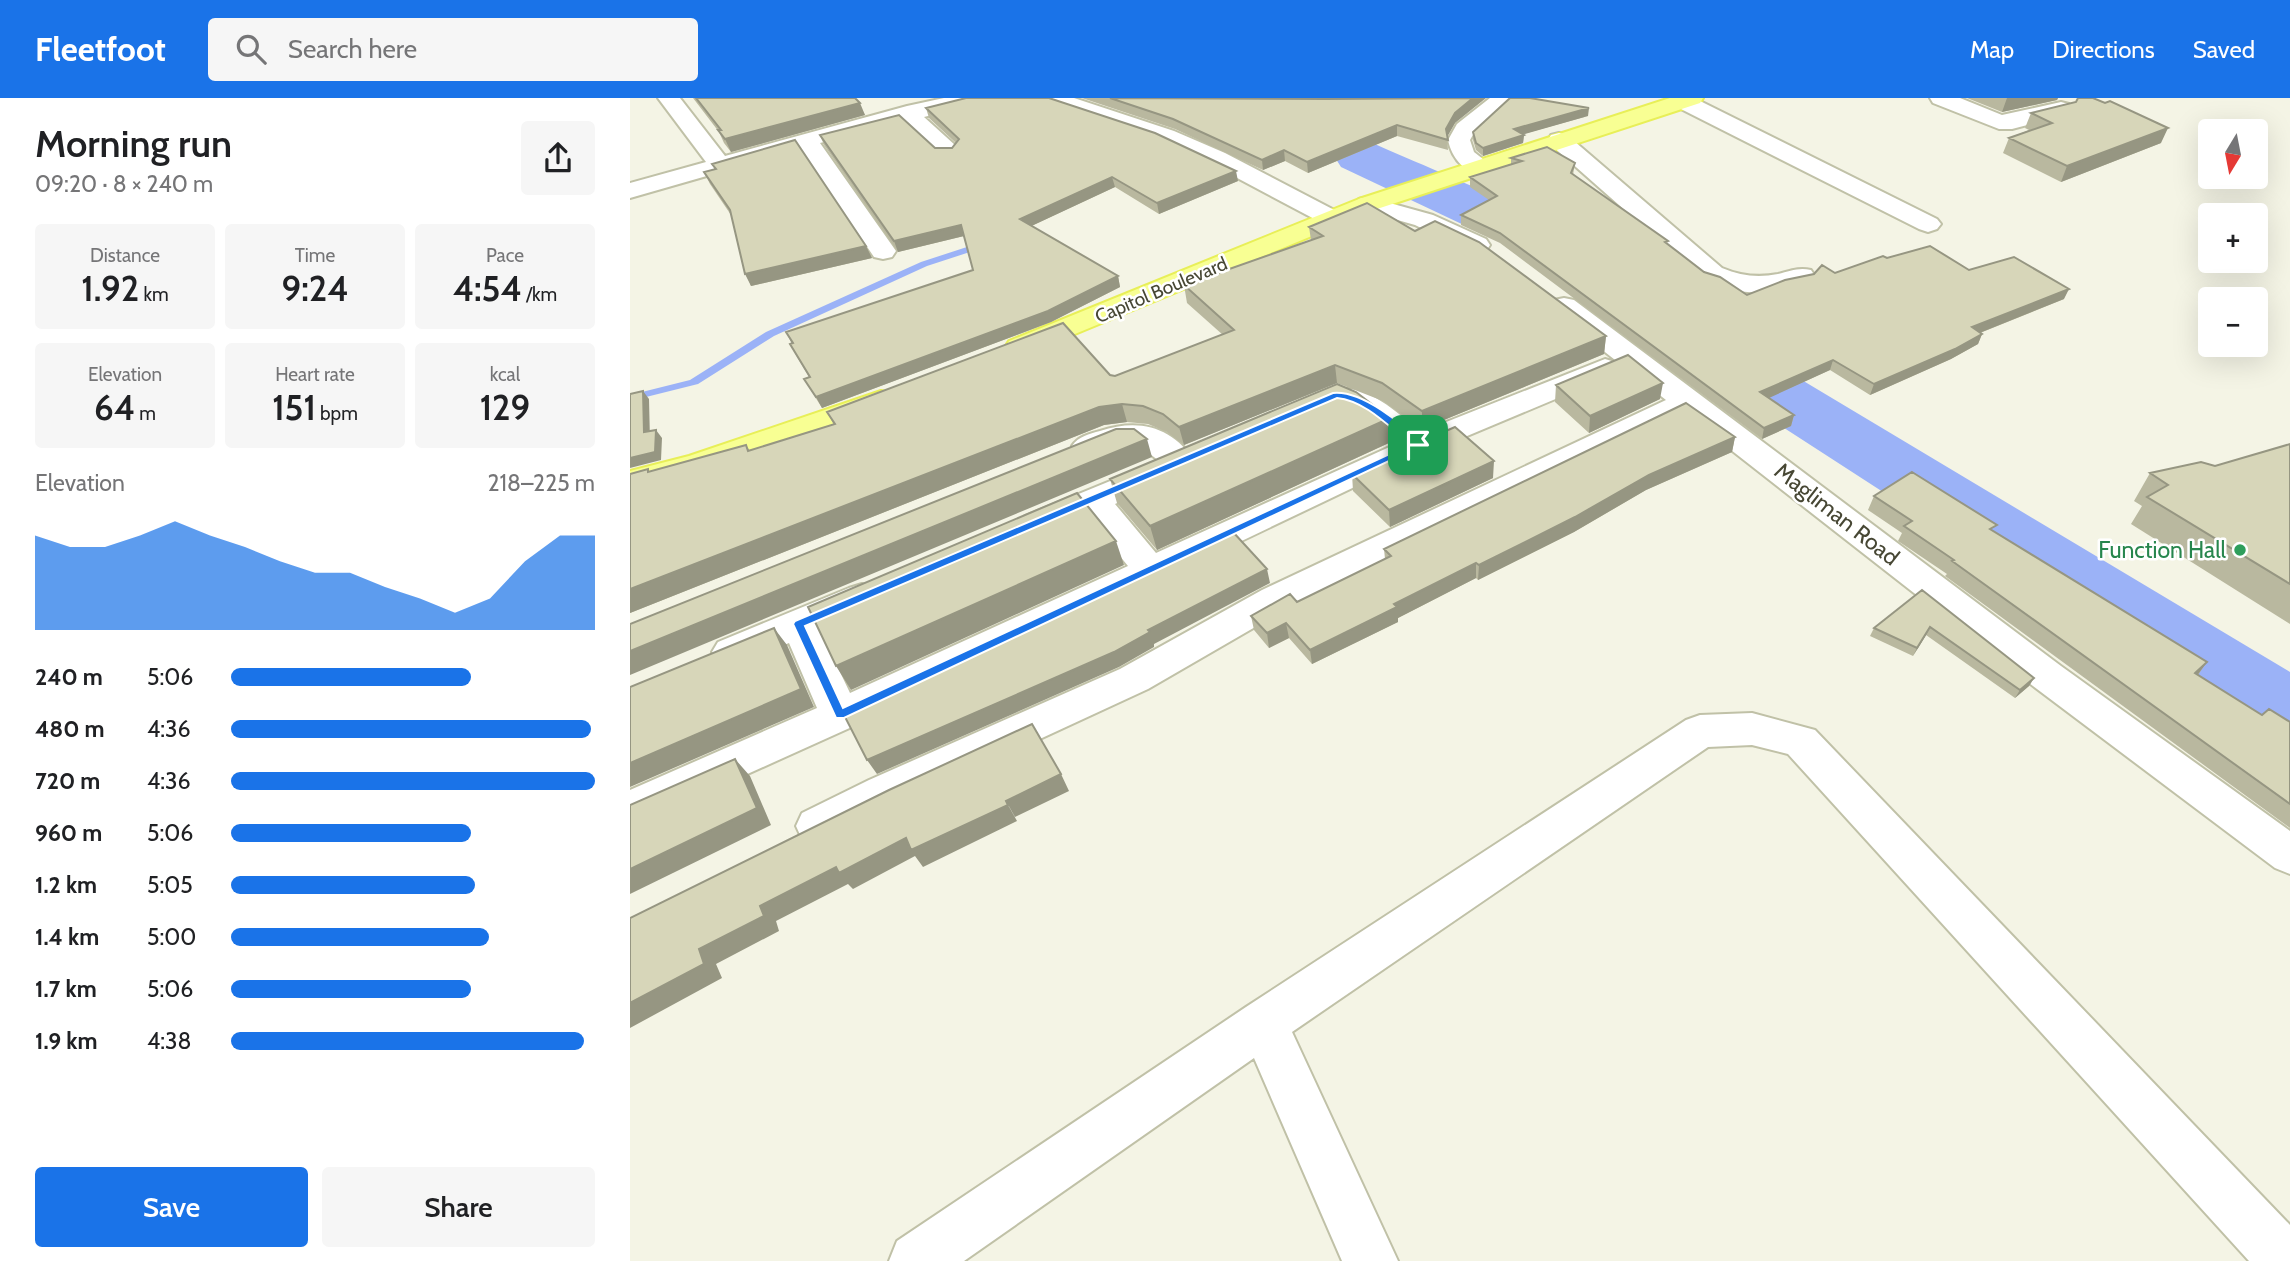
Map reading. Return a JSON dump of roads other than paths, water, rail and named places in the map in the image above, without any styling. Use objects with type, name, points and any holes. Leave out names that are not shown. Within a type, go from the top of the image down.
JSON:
[{"type":"main road","name":"Capitol Boulevard","points":[[992,357],[1082,323],[1331,218],[1687,99]]},
{"type":"main road","points":[[630,482],[701,463],[902,391]]},
{"type":"street","points":[[669,98],[721,166]]},
{"type":"street","points":[[630,191],[806,140],[970,98]]},
{"type":"street","points":[[1053,98],[1166,136],[1217,158],[1331,218]]},
{"type":"street","points":[[1481,167],[1463,155],[1459,140],[1465,129],[1503,98]]},
{"type":"street","points":[[1941,98],[1999,122],[2012,122],[2061,109]]},
{"type":"street","points":[[1687,99],[1928,224]]},
{"type":"street","points":[[907,113],[948,151]]},
{"type":"street","points":[[806,140],[883,251]]},
{"type":"street","points":[[1559,140],[1713,274],[1728,281],[1763,286],[1802,276]]},
{"type":"street","points":[[1378,201],[1458,235],[1499,259]]},
{"type":"street","name":"Magliman Road","points":[[1542,290],[2047,676],[2290,855]]},
{"type":"street","points":[[630,810],[1418,445],[1630,357]]},
{"type":"street","points":[[1312,405],[1336,395],[1353,397],[1418,445]]},
{"type":"street","points":[[790,839],[884,792],[1134,679],[1275,599],[1402,541],[1686,402]]},
{"type":"street","points":[[1003,538],[1192,458],[1143,432],[1116,435],[1065,456]]},
{"type":"street","points":[[1093,500],[1150,569]]},
{"type":"street","points":[[702,664],[888,586]]},
{"type":"street","points":[[799,624],[840,715]]},
{"type":"street","points":[[917,1261],[1264,1023],[1700,731],[1752,729],[1801,741],[2286,1261]]},
{"type":"street","points":[[1264,1023],[1370,1261]]},
{"type":"waterway","points":[[1359,156],[1523,232],[1572,263]]},
{"type":"waterway","points":[[630,398],[694,382],[770,334],[924,264],[973,248],[982,239]]},
{"type":"waterway","points":[[1681,334],[2290,713]]},
{"type":"place","name":"Function Hall","points":[[2240,550]]}]
